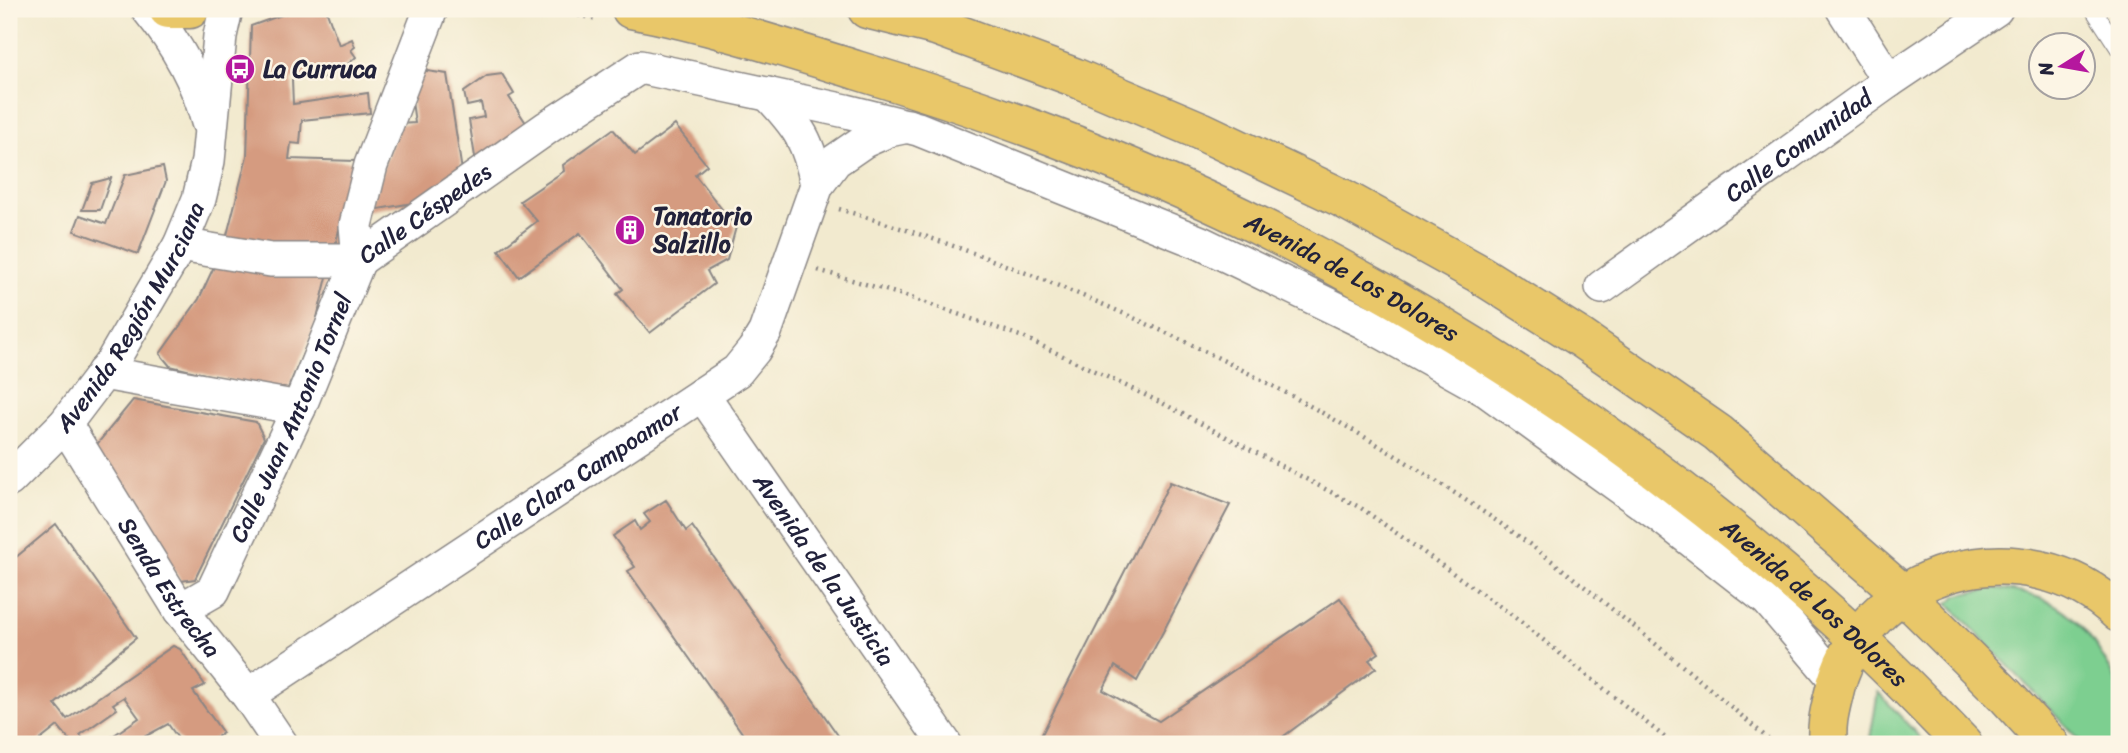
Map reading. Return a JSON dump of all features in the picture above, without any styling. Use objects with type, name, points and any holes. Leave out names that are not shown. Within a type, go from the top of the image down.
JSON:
[{"type":"main road","points":[[168,9],[190,9]]},
{"type":"main road","name":"Avenida de Los Dolores","points":[[631,9],[782,47],[925,91],[1052,136],[1173,186],[1302,247],[1441,327],[1553,396],[1657,471],[1742,537],[1858,638],[1963,744]]},
{"type":"main road","points":[[867,9],[936,26],[1074,77],[1201,131],[1342,198],[1476,272],[1581,338],[1718,433],[1903,594],[2006,696],[2050,744]]},
{"type":"main road","points":[[1828,744],[1826,728],[1836,680],[1858,638],[1878,614],[1903,594],[1927,580],[1963,568],[2011,564],[2059,574],[2102,597],[2119,613]]},
{"type":"street","name":"Avenida Región Murciana","points":[[148,9],[168,34],[190,71],[212,134]]},
{"type":"street","name":"Avenida Región Murciana","points":[[9,480],[65,424],[112,362],[180,245],[199,199],[212,134],[220,36],[226,9]]},
{"type":"street","name":"Calle Juan Antonio Tornel","points":[[180,610],[213,591],[299,408],[359,260],[356,225],[371,165],[431,9]]},
{"type":"street","points":[[1843,9],[1889,81]]},
{"type":"street","name":"Calle Comunidad","points":[[1602,286],[1889,81],[1996,9]]},
{"type":"street","name":"Calle Céspedes","points":[[180,245],[271,260],[359,260],[548,127],[640,67],[768,94]]},
{"type":"street","points":[[768,94],[908,126],[1047,179],[1202,243],[1364,322],[1486,390],[1663,518],[1768,600],[1836,680]]},
{"type":"street","points":[[768,94],[804,137],[812,160],[814,193]]},
{"type":"street","name":"Calle Clara Campoamor","points":[[248,695],[737,371],[765,331],[814,193],[835,161],[864,141],[889,130],[908,126]]},
{"type":"street","points":[[103,373],[299,408]]},
{"type":"street","name":"Avenida de la Justicia","points":[[702,394],[945,744]]},
{"type":"street","name":"Senda Estrecha","points":[[65,424],[180,610],[248,695],[281,744]]},
{"type":"lane","points":[[2093,9],[2119,49]]},
{"type":"path","points":[[814,193],[1006,264],[1174,337],[1312,407],[1508,529],[1699,679],[1774,744]]},
{"type":"path","points":[[790,261],[909,297],[1023,337],[1164,404],[1361,508],[1512,615],[1673,744]]},
{"type":"green space","points":[[1995,588],[2045,600],[2070,615],[2092,640],[2118,686],[2119,744],[2083,744],[1948,603],[1958,595]]},
{"type":"green space","points":[[1878,692],[1926,744],[1869,744]]},
{"type":"building","points":[[298,9],[326,9],[339,45],[352,39],[355,47],[351,50],[356,57],[318,81],[315,73],[292,80],[293,104],[368,93],[370,113],[302,120],[300,144],[291,143],[289,159],[356,161],[333,254],[225,243],[247,156],[251,26]]},
{"type":"building","points":[[420,70],[447,74],[462,171],[424,201],[367,211],[399,124],[415,123],[411,94]]},
{"type":"building","points":[[502,74],[514,94],[509,97],[528,126],[476,163],[469,120],[484,117],[481,103],[467,106],[464,92],[487,76]]},
{"type":"building","name":"Tanatorio Salzillo","points":[[675,125],[707,165],[695,175],[736,227],[727,260],[707,271],[714,284],[650,333],[617,294],[623,289],[580,233],[519,277],[499,250],[537,221],[520,201],[564,171],[563,165],[613,129],[635,155]]},
{"type":"building","points":[[163,167],[166,181],[138,254],[74,231],[80,215],[106,224],[125,175]]},
{"type":"building","points":[[111,178],[100,210],[82,210],[92,183]]},
{"type":"building","points":[[217,260],[328,273],[315,326],[286,393],[170,366],[160,354],[199,299]]},
{"type":"building","points":[[133,400],[256,422],[264,438],[195,579],[181,581],[93,449]]},
{"type":"building","points":[[1170,482],[1230,505],[1137,681],[1115,666],[1103,690],[1159,721],[1340,598],[1379,653],[1369,660],[1376,668],[1273,744],[1038,742]]},
{"type":"building","points":[[666,500],[686,531],[692,526],[844,744],[750,744],[628,571],[635,567],[613,536],[635,521],[640,530],[650,522],[644,514]]},
{"type":"building","points":[[56,524],[136,638],[55,704],[67,719],[173,646],[180,649],[205,685],[193,691],[223,733],[206,744],[182,744],[168,724],[131,744],[101,744],[139,718],[124,697],[113,704],[117,709],[80,735],[87,744],[73,744],[58,726],[35,744],[9,744],[9,563]]},
{"type":"place","name":"La Curruca","points":[[240,69]]},
{"type":"place","name":"Tanatorio Salzillo","points":[[630,230]]}]
